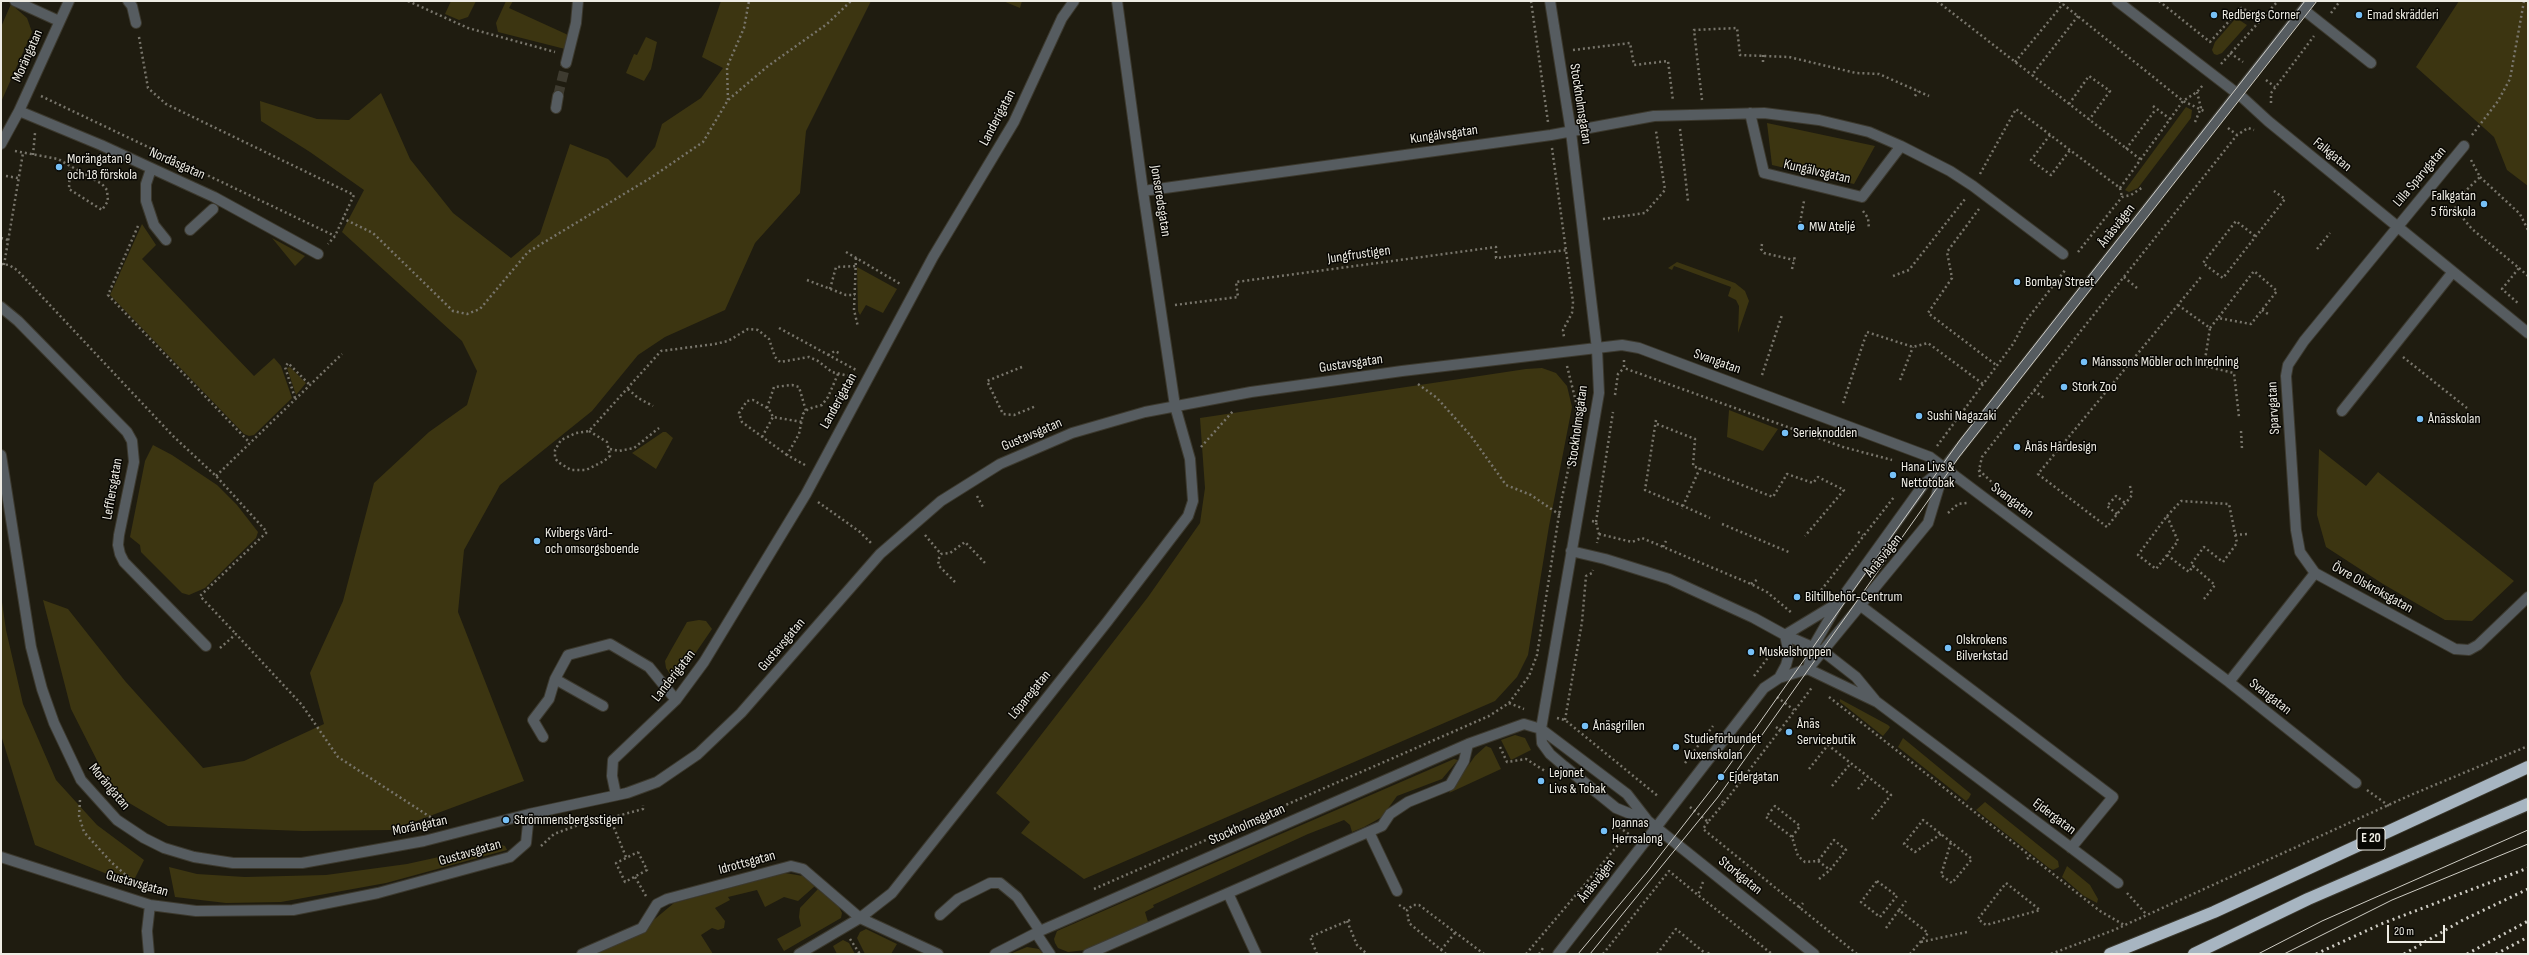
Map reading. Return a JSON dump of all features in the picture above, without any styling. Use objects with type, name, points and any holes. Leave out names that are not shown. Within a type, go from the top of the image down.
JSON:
[{"type":"highway","name":"E 20","points":[[2110,954],[2214,912],[2528,767]]},
{"type":"highway","name":"E 20","points":[[2194,954],[2308,900],[2528,804]]},
{"type":"street","points":[[15,1],[59,22]]},
{"type":"street","name":"Morängatan","points":[[1,144],[19,111],[68,1]]},
{"type":"street","points":[[128,1],[132,6],[136,23]]},
{"type":"street","points":[[566,63],[576,23],[578,1]]},
{"type":"street","name":"Landerigatan","points":[[616,795],[612,776],[613,760],[676,700],[704,662],[806,494],[933,257],[1014,122],[1062,18],[1074,1]]},
{"type":"street","name":"Jonseredsgatan","points":[[1117,1],[1143,191],[1162,306],[1176,406]]},
{"type":"street","name":"Stockholmsgatan","points":[[995,954],[1038,932],[1494,733],[1524,724],[1541,729],[1599,393],[1597,349],[1571,132],[1550,1]]},
{"type":"street","name":"Falkgatan","points":[[2117,1],[2239,95],[2452,273],[2528,333]]},
{"type":"street","name":"Ånäsvägen","points":[[1808,669],[1813,647],[1839,602],[1924,484],[1945,468],[2239,95],[2310,1]]},
{"type":"street","points":[[2304,10],[2371,63]]},
{"type":"street","points":[[556,108],[558,96]]},
{"type":"street","name":"Nordåsgatan","points":[[19,111],[102,145],[214,197],[318,254]]},
{"type":"street","name":"Kungälvsgatan","points":[[1143,191],[1571,132],[1654,116],[1750,113],[1820,120],[1869,132],[1901,146],[1950,171],[1971,190],[2063,254]]},
{"type":"street","name":"Kungälvsgatan","points":[[1750,113],[1764,173],[1862,197],[1901,146]]},
{"type":"street","name":"Lilla Sparvgatan","points":[[2397,227],[2463,147]]},
{"type":"street","points":[[151,169],[146,184],[146,201],[154,225],[166,240]]},
{"type":"street","points":[[190,230],[213,210]]},
{"type":"street","name":"Sparvgatan","points":[[2315,573],[2300,552],[2296,530],[2286,376],[2288,365],[2304,341],[2397,227]]},
{"type":"street","points":[[2342,411],[2452,273]]},
{"type":"street","name":"Lefflersgatan","points":[[1,307],[18,321],[127,432],[132,441],[134,462],[119,535],[118,545],[120,554],[124,562],[206,646]]},
{"type":"street","name":"Svangatan","points":[[1597,349],[1622,346],[1639,348],[1930,457],[2229,682],[2356,783]]},
{"type":"street","name":"Gustavsgatan","points":[[1,857],[150,905],[196,911],[293,910],[378,892],[510,857],[526,843],[529,814],[639,790],[657,782],[698,754],[741,713],[880,554],[940,501],[1000,464],[1032,449],[1072,433],[1176,406],[1251,392],[1402,371],[1597,349]]},
{"type":"street","name":"Löparegatan","points":[[799,954],[860,918],[892,893],[1182,526],[1188,516],[1193,501],[1190,459],[1176,406]]},
{"type":"street","name":"Morängatan","points":[[1,455],[33,654],[42,689],[54,723],[82,780],[117,820],[144,838],[164,848],[194,857],[233,863],[302,863],[424,841],[529,814]]},
{"type":"street","name":"Ånäsvägen","points":[[1558,954],[1680,799],[1764,688],[1779,678],[1808,669],[1824,652],[1928,523],[1945,468]]},
{"type":"street","name":"Ejdergatan","points":[[1571,551],[1669,579],[1754,618],[1785,635],[1824,652],[1856,677],[1876,702]]},
{"type":"street","name":"Övre Olskroksgatan","points":[[2229,682],[2315,573],[2455,649],[2469,650],[2478,645],[2528,597]]},
{"type":"street","name":"Ånäsvägen","points":[[1779,678],[1786,665],[1789,654],[1785,635],[1839,602]]},
{"type":"street","points":[[1861,606],[2113,797],[2071,848]]},
{"type":"street","points":[[543,737],[534,720],[549,699],[555,679],[568,655],[610,644],[649,667],[676,700]]},
{"type":"street","name":"Ejdergatan","points":[[1808,669],[1876,702],[2118,883]]},
{"type":"street","points":[[555,679],[602,706]]},
{"type":"street","name":"Storkgatan","points":[[1541,729],[1627,794],[1645,819]]},
{"type":"street","name":"Storkgatan","points":[[1541,729],[1542,743],[1560,762],[1616,808],[1645,819],[1657,827],[1814,954]]},
{"type":"street","points":[[1088,954],[1382,826],[1390,814],[1408,802],[1450,785],[1464,761],[1468,744]]},
{"type":"street","points":[[1369,832],[1397,891]]},
{"type":"street","name":"Idrottsgatan","points":[[582,954],[642,928],[657,904],[667,899],[791,866],[803,870],[860,918],[938,954]]},
{"type":"street","points":[[940,915],[958,898],[990,883],[1000,883],[1017,897],[1050,954]]},
{"type":"street","points":[[1228,893],[1256,954]]},
{"type":"street","points":[[149,954],[147,931],[150,905]]},
{"type":"path","points":[[408,1],[468,28],[549,50]]},
{"type":"path","points":[[728,100],[727,67],[744,28],[749,1]]},
{"type":"path","points":[[342,218],[373,233],[443,303],[453,311],[467,314],[480,309],[528,252],[652,177],[703,142],[728,100],[768,66],[827,24],[851,1]]},
{"type":"path","points":[[1937,1],[2140,160]]},
{"type":"path","points":[[2059,1],[2183,101],[2201,108],[2219,120],[2237,135]]},
{"type":"path","points":[[2159,1],[2210,42],[2241,8],[2264,18]]},
{"type":"path","points":[[2120,188],[2183,101],[2197,92],[2278,1]]},
{"type":"path","points":[[2274,107],[2270,100],[2271,93],[2340,1]]},
{"type":"path","points":[[2524,1],[2510,79],[2498,101],[2463,147],[2477,168],[2480,177],[2520,214],[2528,230]]},
{"type":"path","points":[[2015,62],[2063,4]]},
{"type":"path","points":[[2032,75],[2078,16]]},
{"type":"path","points":[[136,23],[148,88],[166,104],[354,195],[342,218],[335,236],[318,254]]},
{"type":"path","points":[[1704,114],[1694,30],[1737,28],[1740,55],[1788,57],[1856,73],[1879,74],[1929,96]]},
{"type":"path","points":[[1557,52],[1630,43],[1634,65],[1668,61],[1674,115]]},
{"type":"path","points":[[1763,55],[1763,62]]},
{"type":"path","points":[[2068,104],[2089,76],[2110,91],[2089,120]]},
{"type":"path","points":[[28,90],[335,236]]},
{"type":"path","points":[[1915,96],[1918,91]]},
{"type":"path","points":[[2191,127],[2201,108],[2197,92]]},
{"type":"path","points":[[2153,106],[2170,119]]},
{"type":"path","points":[[2126,149],[2156,109]]},
{"type":"path","points":[[1893,276],[1909,270],[1971,190],[2016,110],[2120,188],[2122,197]]},
{"type":"path","points":[[1680,125],[1688,201]]},
{"type":"path","points":[[33,155],[36,126]]},
{"type":"path","points":[[1603,219],[1645,213],[1665,190],[1656,128]]},
{"type":"path","points":[[1981,483],[1979,470],[1982,457],[2034,390],[2237,135],[2248,128],[2258,132]]},
{"type":"path","points":[[2050,135],[2031,160],[2051,175],[2070,150]]},
{"type":"path","points":[[15,151],[58,159],[105,187],[108,201],[102,210],[69,189],[70,167]]},
{"type":"path","points":[[23,153],[8,240],[2,264],[17,270],[173,436],[216,476],[267,532],[200,596],[302,704],[338,757],[438,823]]},
{"type":"path","points":[[6,176],[18,178]]},
{"type":"path","points":[[2480,177],[2454,202],[2456,210],[2472,229],[2528,276]]},
{"type":"path","points":[[2075,256],[2122,197],[2140,190],[2144,186]]},
{"type":"path","points":[[2256,236],[2236,221],[2203,263],[2223,278],[2256,236],[2284,199],[2274,191]]},
{"type":"path","points":[[1800,223],[1804,201]]},
{"type":"path","points":[[1982,204],[1947,252],[1952,278],[1928,313],[1996,365]]},
{"type":"path","points":[[1863,211],[1868,218],[1869,228]]},
{"type":"path","points":[[138,220],[138,226],[108,296],[250,443]]},
{"type":"path","points":[[2317,249],[2330,233]]},
{"type":"path","points":[[1,238],[8,240]]},
{"type":"path","points":[[1762,244],[1761,249],[1764,253],[1794,260]]},
{"type":"path","name":"Jungfrustigen","points":[[1162,306],[1238,297],[1236,282],[1496,247],[1496,258],[1566,250]]},
{"type":"path","points":[[846,252],[902,286]]},
{"type":"path","points":[[1792,269],[1795,256]]},
{"type":"path","points":[[856,258],[854,310],[858,327]]},
{"type":"path","points":[[830,289],[836,267],[856,266]]},
{"type":"path","points":[[1930,457],[1996,365],[2013,344],[2025,322],[2068,267]]},
{"type":"path","points":[[2518,325],[2528,312],[2502,289],[2519,268]]},
{"type":"path","points":[[2218,318],[2250,324],[2278,291],[2254,271],[2210,328],[2204,366],[2238,373]]},
{"type":"path","points":[[2124,277],[2137,288]]},
{"type":"path","points":[[2130,486],[2132,495],[2107,527],[2096,521],[2038,474],[2077,424],[2201,277]]},
{"type":"path","points":[[806,280],[846,295],[855,295]]},
{"type":"path","points":[[2178,305],[2210,328]]},
{"type":"path","points":[[2262,310],[2268,314]]},
{"type":"path","points":[[2166,312],[2170,314]]},
{"type":"path","points":[[1762,374],[1782,315]]},
{"type":"path","points":[[779,328],[856,370]]},
{"type":"path","points":[[589,431],[661,351],[715,344],[728,340],[748,329],[758,330],[769,339],[775,357],[780,362],[809,357],[838,374],[855,378]]},
{"type":"path","points":[[1843,403],[1867,332],[1913,347],[1928,343],[1983,384]]},
{"type":"path","points":[[1622,346],[1624,368]]},
{"type":"path","points":[[1900,380],[1913,347]]},
{"type":"path","points":[[2392,348],[2467,408]]},
{"type":"path","points":[[828,355],[835,351],[839,354]]},
{"type":"path","points":[[216,476],[309,384],[342,354]]},
{"type":"path","points":[[295,398],[285,367],[288,363],[309,384]]},
{"type":"path","points":[[1022,367],[987,381],[1003,414],[1014,415],[1036,406]]},
{"type":"path","points":[[1624,368],[1808,435],[1843,447],[1894,461]]},
{"type":"path","points":[[1615,397],[1618,374],[1624,368]]},
{"type":"path","points":[[1402,371],[1437,398],[1471,436],[1506,485],[1531,495],[1554,513],[1577,520],[1596,522]]},
{"type":"path","points":[[2234,373],[2239,417]]},
{"type":"path","points":[[806,411],[822,405],[828,397],[838,374]]},
{"type":"path","points":[[767,408],[774,387],[792,385],[799,387],[806,411],[799,434],[788,455]]},
{"type":"path","points":[[628,389],[638,398],[653,406]]},
{"type":"path","points":[[2034,390],[2046,399]]},
{"type":"path","points":[[1190,459],[1251,392]]},
{"type":"path","points":[[802,422],[773,417],[767,408],[753,400],[747,401],[740,413],[742,422],[806,466]]},
{"type":"path","points":[[1565,720],[1582,622],[1586,576],[1592,573],[1599,534],[1596,522],[1606,465],[1614,404]]},
{"type":"path","points":[[762,437],[773,417]]},
{"type":"path","points":[[1656,420],[1657,424],[1645,490],[1683,508],[1710,518]]},
{"type":"path","points":[[1657,424],[1691,436],[1695,439],[1693,466],[1773,497],[1788,474],[1790,475],[1792,470]]},
{"type":"path","points":[[610,449],[619,451],[634,448],[659,428]]},
{"type":"path","points":[[589,431],[601,437],[610,449],[610,456],[604,461],[586,470],[571,470],[558,462],[555,458],[555,450],[561,440],[576,433],[589,431]]},
{"type":"path","points":[[2241,431],[2242,449]]},
{"type":"path","points":[[1683,508],[1700,468]]},
{"type":"path","points":[[1790,475],[1813,483],[1818,477],[1844,490],[1805,536]]},
{"type":"path","points":[[1812,601],[1863,535],[1898,493]]},
{"type":"path","points":[[976,496],[984,509]]},
{"type":"path","points":[[2117,514],[2107,506],[2116,496],[2125,503]]},
{"type":"path","points":[[2167,555],[2189,572],[2193,566],[2191,564],[2204,547],[2223,562],[2237,543],[2229,504],[2181,501],[2168,516],[2138,555],[2156,569],[2167,555],[2178,541],[2168,516]]},
{"type":"path","points":[[822,504],[860,532]]},
{"type":"path","points":[[1943,518],[1958,504],[1966,504]]},
{"type":"path","points":[[1722,524],[1791,553]]},
{"type":"path","points":[[1858,532],[1863,535]]},
{"type":"path","points":[[1599,534],[1632,542],[1642,538],[1751,584],[1767,592],[1799,619],[1752,679]]},
{"type":"path","points":[[2235,535],[2247,534]]},
{"type":"path","points":[[925,535],[941,554]]},
{"type":"path","points":[[1663,547],[1666,541]]},
{"type":"path","points":[[941,554],[950,553],[965,542],[985,563]]},
{"type":"path","points":[[941,554],[938,560],[940,566],[955,582]]},
{"type":"path","points":[[2193,566],[2215,585],[2204,599]]},
{"type":"path","points":[[1751,584],[1758,579]]},
{"type":"path","points":[[215,652],[236,634]]},
{"type":"path","points":[[1820,690],[1814,685],[1702,829],[1857,954]]},
{"type":"path","points":[[1826,694],[2100,911],[2124,925]]},
{"type":"path","points":[[1775,696],[1794,710]]},
{"type":"path","points":[[1489,716],[1494,733],[1507,762],[1526,759],[1549,774]]},
{"type":"path","points":[[1684,764],[1715,724]]},
{"type":"path","points":[[1776,727],[1780,730]]},
{"type":"path","points":[[1809,769],[1828,745],[1863,771],[1868,777],[1891,795],[1872,818]]},
{"type":"path","points":[[2051,954],[2147,915],[2528,746]]},
{"type":"path","points":[[1832,786],[1851,763]]},
{"type":"path","points":[[1858,789],[1868,777]]},
{"type":"path","points":[[82,780],[79,816],[84,832],[130,879]]},
{"type":"path","points":[[2356,783],[2390,806]]},
{"type":"path","points":[[1526,954],[1618,845],[1645,819],[1665,788],[1708,822]]},
{"type":"path","points":[[626,858],[610,818],[643,809],[643,805]]},
{"type":"path","points":[[1792,837],[1800,826],[1775,806],[1766,817],[1792,837],[1798,856],[1805,862],[1818,861],[1830,870]]},
{"type":"path","points":[[1925,816],[1904,844],[1915,852],[1941,834]]},
{"type":"path","points":[[1923,820],[1941,834],[1951,842],[1972,859],[1952,883],[1941,875],[1951,842]]},
{"type":"path","points":[[1618,825],[1630,835]]},
{"type":"path","points":[[1818,861],[1834,840],[1846,850],[1830,870],[1820,879]]},
{"type":"path","points":[[638,852],[647,870],[625,882],[616,863],[626,858],[638,852]]},
{"type":"path","points":[[2027,859],[2030,856]]},
{"type":"path","points":[[1698,895],[1708,868]]},
{"type":"path","points":[[1603,954],[1669,871],[1734,925],[1772,954]]},
{"type":"path","points":[[1878,881],[1897,896],[1880,917],[1861,902],[1878,881]]},
{"type":"path","points":[[2006,883],[2009,884],[2040,910],[1986,925],[1978,919],[2006,883]]},
{"type":"path","points":[[2118,883],[2147,915]]},
{"type":"path","points":[[1886,928],[1906,901]]},
{"type":"path","points":[[1799,908],[1803,903]]},
{"type":"path","points":[[1446,954],[1409,923],[1407,910],[1412,905],[1419,905],[1484,954]]},
{"type":"path","points":[[1900,910],[1928,933],[1910,954]]},
{"type":"path","points":[[1318,954],[1310,937],[1352,919]]},
{"type":"path","points":[[1346,921],[1357,945],[1367,954]]},
{"type":"path","points":[[1657,954],[1676,929],[1708,953]]},
{"type":"path","points":[[1442,950],[1456,932]]},
{"type":"path","points":[[1920,942],[1967,932]]},
{"type":"shaded area","points":[[451,1],[476,1],[468,17],[459,20],[445,14]]},
{"type":"shaded area","points":[[506,1],[513,1],[509,8],[569,36],[565,49],[498,32],[496,23]]},
{"type":"shaded area","points":[[721,1],[871,1],[806,131],[800,193],[755,243],[725,310],[665,337],[638,355],[592,411],[500,485],[464,550],[458,612],[524,781],[392,830],[303,831],[168,826],[114,794],[71,709],[43,600],[68,609],[125,681],[203,768],[244,761],[324,724],[310,673],[343,601],[374,483],[429,432],[467,405],[477,371],[462,341],[342,232],[364,190],[310,152],[261,121],[260,101],[317,119],[349,120],[381,93],[410,159],[453,213],[511,258],[540,234],[570,144],[608,159],[627,178],[655,147],[662,124],[701,98],[723,68],[702,57]]},
{"type":"shaded area","points":[[1003,1],[1022,1],[1020,8]]},
{"type":"shaded area","points":[[2459,1],[2528,1],[2528,186],[2507,170],[2494,137],[2416,67]]},
{"type":"shaded area","points":[[11,4],[27,18],[32,32],[1,102],[1,27]]},
{"type":"shaded area","points":[[2236,18],[2247,25],[2222,53],[2217,55],[2214,54],[2212,50],[2215,42]]},
{"type":"shaded area","points":[[646,37],[657,42],[651,69],[644,81],[626,73],[634,54],[637,55]]},
{"type":"shaded area","points":[[2186,107],[2192,110],[2191,118],[2138,188],[2129,192],[2125,190]]},
{"type":"shaded area","points":[[1767,123],[1875,146],[1854,184],[1772,165]]},
{"type":"shaded area","points":[[142,224],[156,245],[142,259],[254,376],[274,358],[281,366],[292,398],[254,435],[249,436],[244,434],[110,295]]},
{"type":"shaded area","points":[[272,238],[305,256],[295,266]]},
{"type":"shaded area","points":[[1677,262],[1735,283],[1745,291],[1749,301],[1738,333],[1739,306],[1736,300],[1728,296],[1731,287],[1674,266],[1672,270],[1668,268]]},
{"type":"shaded area","points":[[857,267],[897,289],[883,313],[866,305],[860,315],[858,311]]},
{"type":"shaded area","points":[[290,367],[306,383],[296,395],[287,368]]},
{"type":"shaded area","points":[[1542,368],[1556,373],[1567,386],[1572,407],[1549,526],[1528,655],[1517,677],[1495,701],[1084,879],[1021,833],[1030,822],[996,793],[1148,597],[1200,523],[1205,488],[1200,418],[1526,369]]},
{"type":"shaded area","points":[[1729,410],[1778,429],[1763,451],[1727,437]]},
{"type":"shaded area","points":[[663,432],[666,432],[673,438],[656,469],[632,453]]},
{"type":"shaded area","points":[[153,445],[172,455],[217,485],[237,505],[258,532],[256,538],[205,588],[189,595],[182,593],[141,552],[140,545],[130,537],[145,461]]},
{"type":"shaded area","points":[[2319,449],[2366,486],[2378,472],[2514,581],[2472,621],[2445,620],[2383,584],[2326,547],[2317,515]]},
{"type":"shaded area","points":[[1,595],[6,630],[23,704],[56,780],[97,825],[144,860],[132,884],[35,845],[1,735]]},
{"type":"shaded area","points":[[699,620],[706,621],[712,629],[688,664],[670,674],[666,668],[665,661],[687,622]]},
{"type":"shaded area","points":[[1840,699],[1890,727],[1883,736],[1840,702]]},
{"type":"shaded area","points":[[1515,735],[1525,738],[1531,750],[1511,760],[1501,740]]},
{"type":"shaded area","points":[[1903,738],[1971,794],[1969,798],[1966,801],[1898,747]]},
{"type":"shaded area","points":[[1486,746],[1491,748],[1501,769],[1449,793],[1475,756]]},
{"type":"shaded area","points":[[1454,759],[1458,760],[1442,779],[1397,796],[1382,817],[1364,827],[1352,832],[1350,825],[1344,820],[1308,834],[1153,905],[1154,907],[1145,912],[1148,922],[1086,950],[1068,952],[1058,948],[1055,943],[1054,939],[1057,931]]},
{"type":"shaded area","points":[[1985,802],[2058,861],[2059,867],[2053,870],[2049,868],[1976,810]]},
{"type":"shaded area","points":[[498,844],[505,846],[507,850],[386,883],[281,902],[226,903],[175,897],[169,867],[197,874],[245,877],[326,875],[407,864]]},
{"type":"shaded area","points":[[2067,866],[2090,885],[2098,899],[2097,903],[2084,896],[2062,877]]},
{"type":"shaded area","points":[[785,873],[803,876],[815,886],[798,901],[784,897],[765,907],[757,890],[728,897],[730,900],[715,908],[725,921],[724,928],[718,930],[712,928],[701,935],[713,954],[594,954],[632,938],[674,903]]},
{"type":"shaded area","points":[[818,889],[839,907],[842,913],[841,918],[784,951],[777,939],[801,926],[799,917],[800,908]]},
{"type":"shaded area","points":[[866,929],[897,944],[891,954],[865,954],[857,938],[860,932]]},
{"type":"shaded area","points":[[843,940],[849,943],[855,954],[837,954],[833,946]]},
{"type":"shaded area","points":[[1027,947],[1039,949],[1043,954],[1010,954]]},
{"type":"tunnel","points":[[558,96],[566,63]]},
{"type":"tram line","points":[[1578,954],[1647,872],[1721,777],[1960,440],[2305,1]]},
{"type":"tram line","points":[[1590,954],[1718,797],[1959,457],[2317,1]]},
{"type":"tram line","points":[[2258,954],[2322,921],[2528,830]]},
{"type":"tram line","points":[[2284,954],[2392,900],[2528,844]]},
{"type":"railway","points":[[2316,954],[2381,924],[2528,868]]},
{"type":"railway","points":[[2404,954],[2463,920],[2528,889]]},
{"type":"railway","points":[[2467,954],[2528,921]]},
{"type":"railway","points":[[2496,954],[2528,937]]},
{"type":"place","name":"Redbergs Corner","points":[[2214,15]]},
{"type":"place","name":"Emad skrädderi","points":[[2359,15]]},
{"type":"place","name":"Morängatan 9 och 18 förskola","points":[[59,167]]},
{"type":"place","name":"Falkgatan 5 förskola","points":[[2484,204]]},
{"type":"place","name":"MW Ateljé","points":[[1801,227]]},
{"type":"place","name":"Bombay Street","points":[[2017,282]]},
{"type":"place","name":"Månssons Möbler och Inredning","points":[[2084,362]]},
{"type":"place","name":"Stork Zoo","points":[[2064,387]]},
{"type":"place","name":"Sushi Nagazaki","points":[[1919,416]]},
{"type":"place","name":"Ånässkolan","points":[[2420,419]]},
{"type":"place","name":"Serieknodden","points":[[1785,433]]},
{"type":"place","name":"Ånäs Hårdesign","points":[[2017,447]]},
{"type":"place","name":"Hana Livs & Nettotobak","points":[[1893,475]]},
{"type":"place","name":"Kvibergs Vård- och omsorgsboende","points":[[537,541]]},
{"type":"place","name":"Biltillbehör-Centrum","points":[[1797,597]]},
{"type":"place","name":"Olskrokens Bilverkstad","points":[[1948,648]]},
{"type":"place","name":"Muskelshoppen","points":[[1751,652]]},
{"type":"place","name":"Ånäsgrillen","points":[[1585,726]]},
{"type":"place","name":"Ånäs Servicebutik","points":[[1789,732]]},
{"type":"place","name":"Studieförbundet Vuxenskolan","points":[[1676,747]]},
{"type":"place","name":"Ejdergatan","points":[[1721,777]]},
{"type":"place","name":"Lejonet Livs & Tobak","points":[[1541,781]]},
{"type":"place","name":"Strömmensbergsstigen","points":[[506,820]]},
{"type":"place","name":"Joannas Herrsalong","points":[[1604,831]]}]
